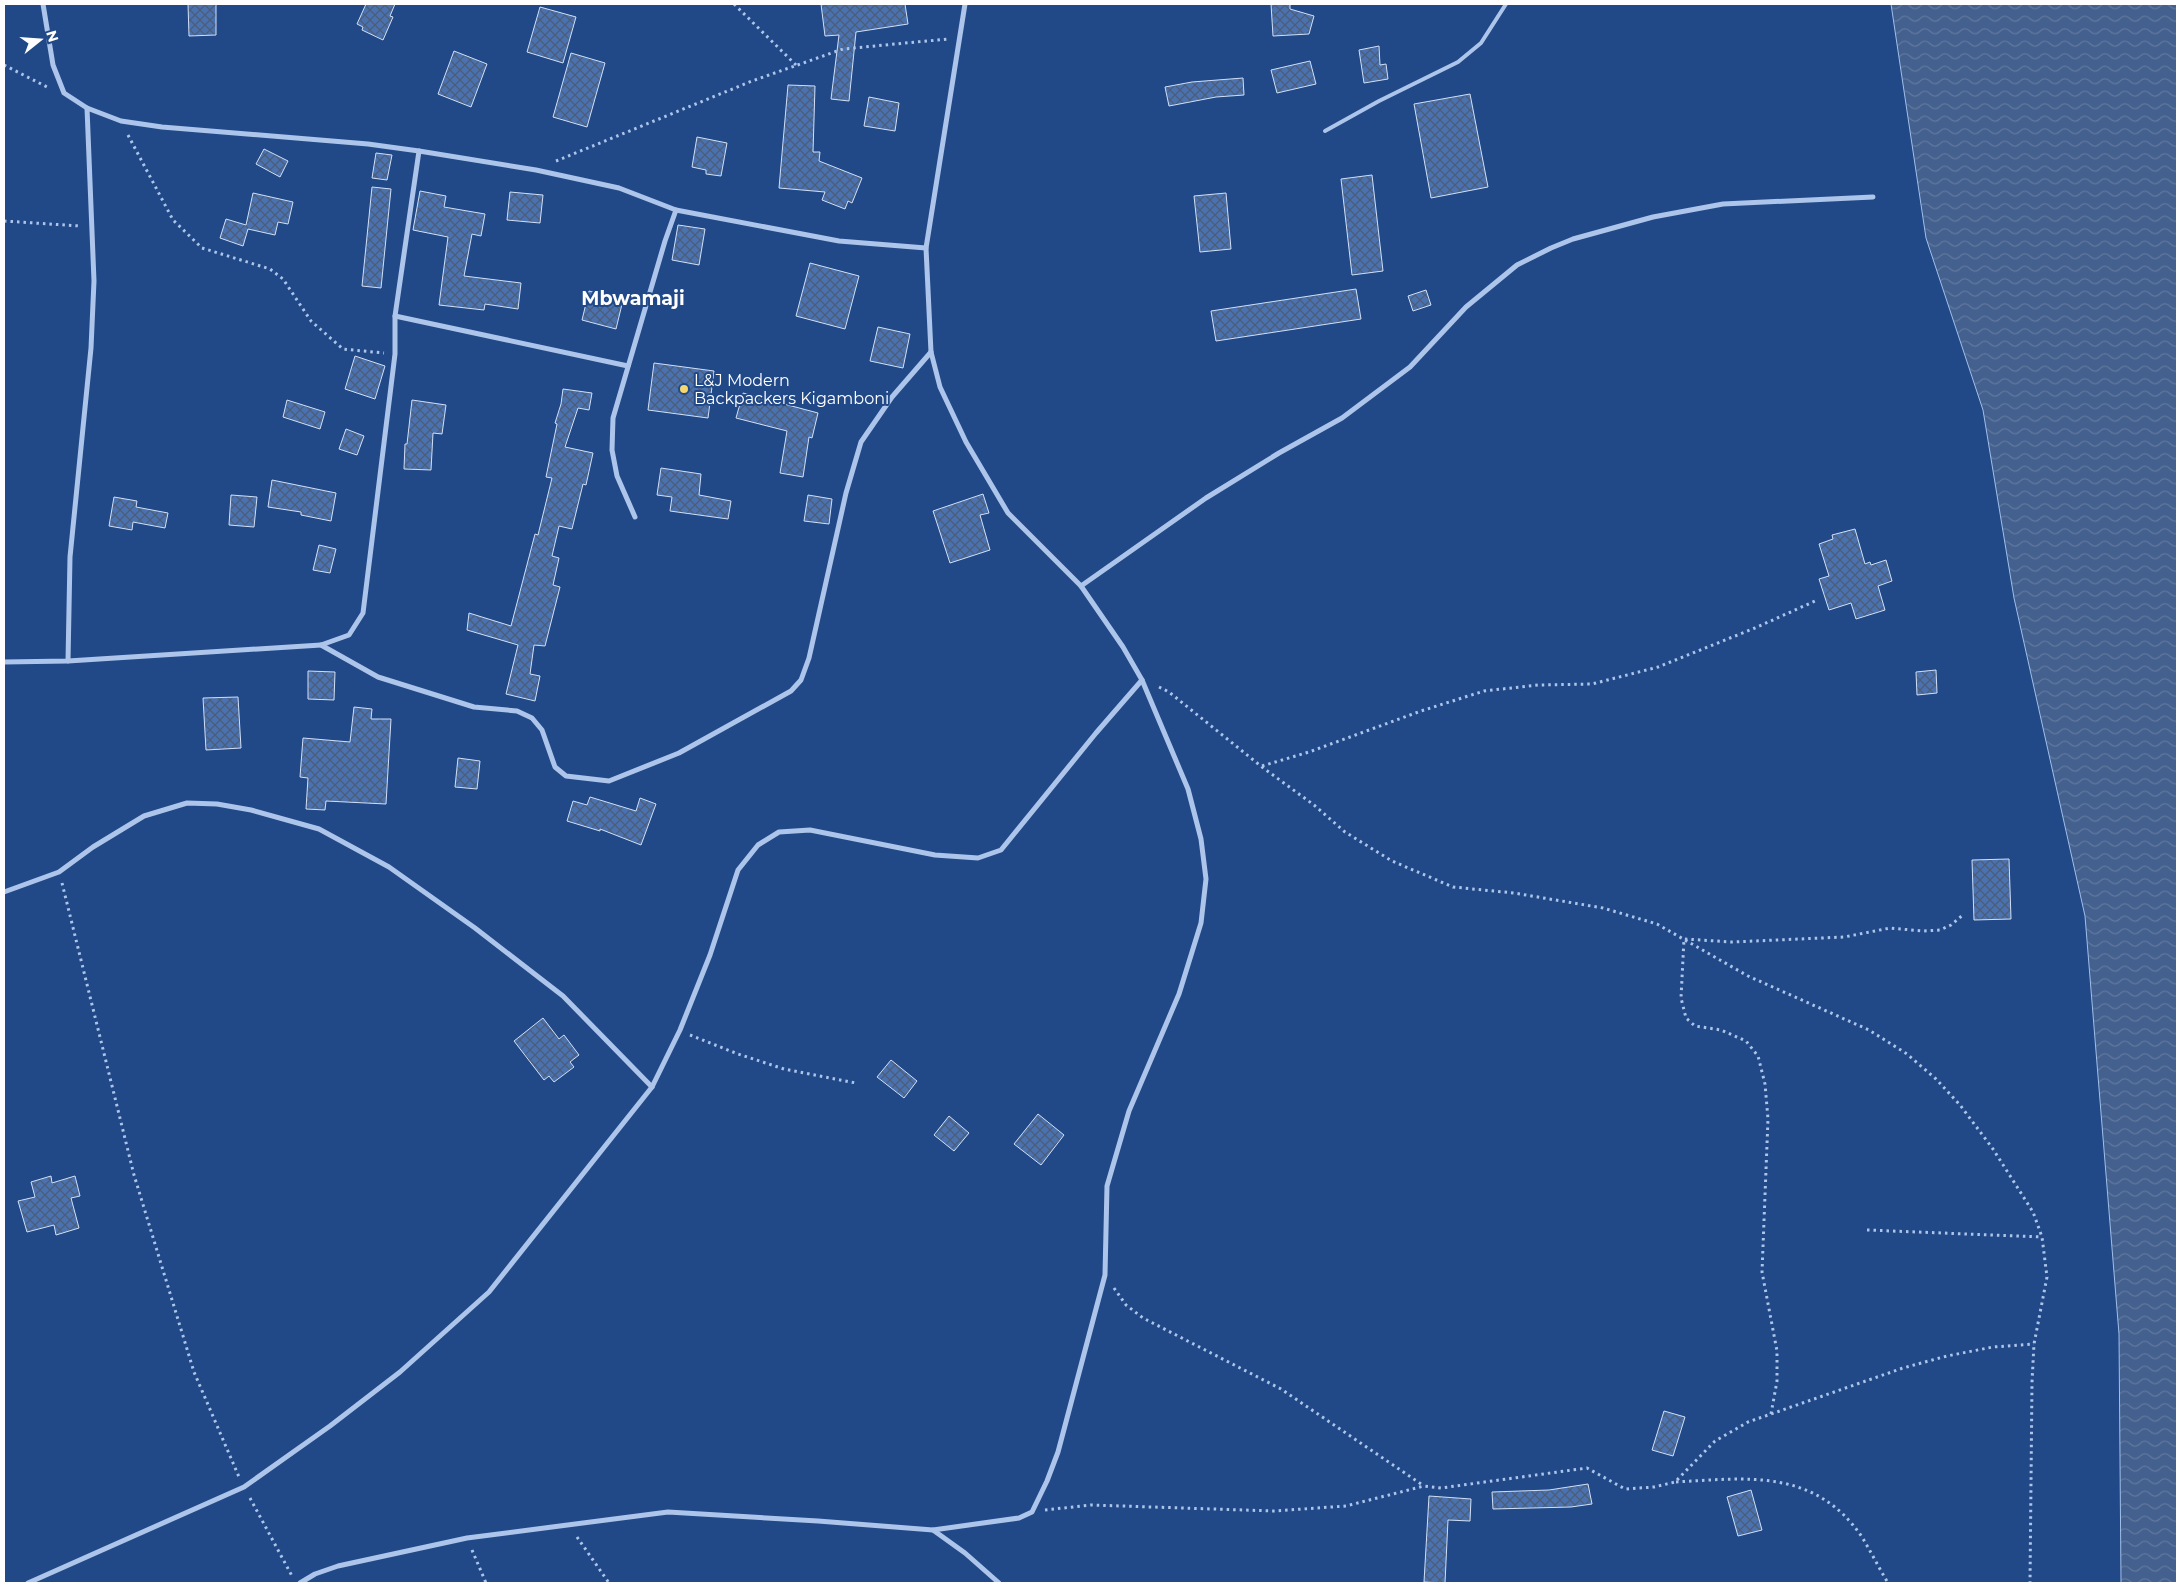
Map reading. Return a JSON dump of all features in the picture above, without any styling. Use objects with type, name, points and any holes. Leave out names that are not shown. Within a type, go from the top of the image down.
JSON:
[{"type":"street","points":[[44,4],[53,65],[64,93],[87,108],[121,121],[162,127],[358,143],[419,151],[536,170],[619,188],[676,210],[839,241],[926,248]]},
{"type":"street","points":[[300,1583],[315,1574],[338,1566],[467,1538],[668,1512],[827,1521],[933,1530],[1019,1518],[1032,1512],[1058,1452],[1105,1275],[1107,1186],[1129,1111],[1179,994],[1202,923],[1206,879],[1201,838],[1188,789],[1142,680],[1124,647],[1081,586],[1008,513],[966,442],[940,387],[931,352],[926,248],[965,4]]},
{"type":"street","points":[[68,661],[70,557],[91,348],[93,226],[88,170],[87,108]]},
{"type":"street","points":[[4,662],[68,661],[321,645],[349,635],[363,613],[395,354],[395,316],[419,151]]},
{"type":"street","points":[[1081,586],[1206,498],[1279,453],[1342,418],[1410,367],[1466,307],[1517,265],[1551,248],[1573,239],[1626,224],[1723,204],[1873,197]]},
{"type":"street","points":[[634,516],[617,476],[612,450],[613,418],[676,210]]},
{"type":"street","points":[[395,316],[628,366]]},
{"type":"street","points":[[321,645],[378,677],[474,707],[517,711],[532,718],[542,730],[555,767],[566,776],[609,781],[679,753],[791,691],[801,680],[809,658],[846,493],[862,442],[892,397],[931,352]]},
{"type":"street","points":[[28,1583],[244,1487],[330,1426],[400,1372],[489,1292],[652,1087],[680,1030],[710,955],[738,870],[758,845],[779,832],[810,830],[934,855],[978,858],[1002,850],[1142,680]]},
{"type":"street","points":[[4,892],[59,872],[92,847],[144,816],[187,802],[217,804],[251,810],[319,829],[389,866],[476,928],[562,996],[652,1087]]},
{"type":"street","points":[[933,1530],[965,1552],[999,1583]]},
{"type":"lane","points":[[1325,131],[1371,105],[1458,62],[1480,43],[1506,4]]},
{"type":"path","points":[[734,4],[797,66]]},
{"type":"path","points":[[536,170],[752,81],[843,49],[959,38]]},
{"type":"path","points":[[4,65],[33,81],[64,93]]},
{"type":"path","points":[[121,121],[173,220],[202,248],[270,270],[283,278],[311,320],[343,349],[395,354]]},
{"type":"path","points":[[4,221],[93,226]]},
{"type":"path","points":[[1262,767],[1310,752],[1420,711],[1484,691],[1538,685],[1592,684],[1658,667],[1755,628],[1815,600]]},
{"type":"path","points":[[1142,680],[1169,692],[1262,767],[1314,805],[1345,832],[1392,860],[1453,887],[1514,893],[1603,908],[1657,924],[1748,976],[1869,1030],[1907,1054],[1960,1105],[2020,1189],[2033,1212],[2042,1236],[2047,1277],[2034,1344],[2030,1583]]},
{"type":"path","points":[[59,872],[134,1175],[194,1372],[244,1487],[296,1583]]},
{"type":"path","points":[[1684,939],[1732,942],[1844,937],[1890,928],[1922,931],[1940,930],[1951,925],[1964,914]]},
{"type":"path","points":[[1684,939],[1681,998],[1686,1018],[1695,1026],[1721,1030],[1746,1041],[1758,1056],[1765,1084],[1768,1119],[1762,1272],[1777,1351],[1777,1381],[1771,1414]]},
{"type":"path","points":[[680,1030],[738,1054],[784,1069],[856,1083]]},
{"type":"path","points":[[1867,1230],[2042,1236]]},
{"type":"path","points":[[1105,1275],[1126,1305],[1143,1318],[1281,1388],[1424,1486]]},
{"type":"path","points":[[1675,1482],[1715,1442],[1748,1422],[1903,1368],[1947,1356],[1993,1347],[2034,1344]]},
{"type":"path","points":[[1032,1512],[1091,1505],[1274,1511],[1337,1507],[1424,1486],[1449,1487],[1586,1468],[1625,1489],[1654,1487],[1675,1482],[1753,1478],[1790,1483],[1824,1499],[1848,1520],[1861,1536],[1888,1583]]},
{"type":"path","points":[[568,1524],[609,1583]]},
{"type":"path","points":[[467,1538],[486,1583]]},
{"type":"water","points":[[1891,4],[2177,4],[2177,1583],[2121,1583],[2119,1334],[2085,916],[2014,598],[1983,410],[1926,238]]},
{"type":"building","points":[[188,4],[216,4],[216,35],[189,36]]},
{"type":"building","points":[[366,4],[395,4],[390,16],[393,17],[383,40],[362,30],[363,27],[357,24]]},
{"type":"building","points":[[821,4],[905,4],[908,24],[856,32],[849,101],[831,99],[839,35],[825,36]]},
{"type":"building","points":[[1271,4],[1290,4],[1290,9],[1314,16],[1309,34],[1273,36]]},
{"type":"building","points":[[540,7],[576,17],[563,63],[527,52]]},
{"type":"building","points":[[1379,46],[1380,65],[1386,64],[1388,79],[1364,83],[1359,50]]},
{"type":"building","points":[[454,51],[487,64],[471,107],[438,94]]},
{"type":"building","points":[[571,53],[605,63],[587,127],[553,117]]},
{"type":"building","points":[[1310,61],[1316,84],[1277,93],[1271,70]]},
{"type":"building","points":[[1243,78],[1244,95],[1216,97],[1169,106],[1165,87],[1192,82]]},
{"type":"building","points":[[788,85],[815,86],[813,152],[820,152],[819,161],[862,178],[852,203],[848,201],[845,209],[822,200],[825,192],[779,188]]},
{"type":"building","points":[[1470,94],[1488,187],[1431,198],[1414,104]]},
{"type":"building","points":[[869,97],[899,103],[895,131],[864,126]]},
{"type":"building","points":[[697,137],[727,143],[721,176],[706,174],[706,170],[692,167]]},
{"type":"building","points":[[264,149],[288,161],[280,177],[256,164]]},
{"type":"building","points":[[376,153],[392,155],[387,180],[372,178]]},
{"type":"building","points":[[1372,175],[1383,271],[1352,275],[1341,179]]},
{"type":"building","points":[[372,187],[391,189],[381,288],[362,286]]},
{"type":"building","points":[[420,191],[446,196],[444,207],[485,214],[481,236],[472,234],[464,276],[521,283],[518,309],[485,304],[484,310],[439,305],[448,237],[413,230]]},
{"type":"building","points":[[510,192],[543,195],[540,223],[507,220]]},
{"type":"building","points":[[253,193],[293,202],[288,224],[278,222],[275,235],[248,229],[243,246],[220,238],[226,219],[246,225]]},
{"type":"building","points":[[1226,193],[1231,249],[1200,252],[1194,196]]},
{"type":"building","points":[[678,225],[705,229],[699,265],[672,260]]},
{"type":"building","points":[[810,263],[859,276],[845,329],[796,316]]},
{"type":"building","points":[[1356,289],[1361,319],[1216,341],[1211,311]]},
{"type":"building","points":[[1426,290],[1431,305],[1413,311],[1408,296]]},
{"type":"building","points":[[589,291],[623,300],[616,329],[582,320]]},
{"type":"building","points":[[878,327],[910,334],[903,368],[870,361]]},
{"type":"building","points":[[355,356],[385,366],[375,399],[345,389]]},
{"type":"building","points":[[654,363],[714,371],[708,418],[648,410]]},
{"type":"building","points":[[563,389],[592,393],[589,410],[578,408],[565,447],[593,453],[586,485],[583,484],[572,529],[559,526],[552,556],[559,558],[553,585],[560,587],[545,646],[534,645],[530,674],[540,676],[535,701],[506,694],[518,645],[467,630],[469,613],[511,626],[535,534],[538,535],[552,478],[546,477]]},
{"type":"building","points":[[743,393],[818,413],[812,438],[809,437],[803,477],[780,473],[787,431],[736,418]]},
{"type":"building","points":[[287,400],[325,412],[320,429],[283,417]]},
{"type":"building","points":[[412,400],[446,405],[442,434],[433,433],[431,470],[404,469],[405,444],[407,444]]},
{"type":"building","points":[[346,429],[364,436],[357,455],[339,449]]},
{"type":"building","points":[[661,468],[701,474],[699,495],[731,501],[728,519],[670,511],[672,497],[657,495]]},
{"type":"building","points":[[272,480],[336,493],[331,521],[301,515],[301,512],[268,507]]},
{"type":"building","points":[[983,494],[989,513],[980,515],[990,550],[950,563],[933,511]]},
{"type":"building","points":[[231,495],[257,497],[254,527],[229,525]]},
{"type":"building","points":[[808,495],[832,499],[829,524],[804,521]]},
{"type":"building","points":[[114,497],[137,501],[136,507],[168,513],[165,528],[133,522],[132,530],[109,526]]},
{"type":"building","points":[[1855,529],[1865,564],[1870,562],[1871,565],[1886,560],[1892,581],[1878,586],[1885,610],[1856,619],[1851,603],[1829,610],[1819,579],[1829,576],[1819,544],[1833,539],[1832,535]]},
{"type":"building","points":[[319,545],[336,549],[330,573],[313,570]]},
{"type":"building","points":[[1936,670],[1937,693],[1917,695],[1916,672]]},
{"type":"building","points":[[308,671],[335,672],[334,700],[308,699]]},
{"type":"building","points":[[238,697],[241,748],[206,750],[203,698]]},
{"type":"building","points":[[354,707],[372,709],[371,719],[391,719],[386,804],[326,801],[325,810],[306,809],[308,778],[300,777],[303,738],[350,742]]},
{"type":"building","points":[[458,758],[480,761],[477,789],[455,787]]},
{"type":"building","points":[[590,797],[636,811],[640,798],[656,804],[641,845],[600,829],[600,831],[567,821],[573,801],[587,805]]},
{"type":"building","points":[[2009,859],[2011,919],[1974,920],[1972,860]]},
{"type":"building","points":[[543,1018],[559,1039],[564,1035],[579,1055],[570,1062],[574,1067],[554,1082],[549,1076],[544,1080],[514,1041]]},
{"type":"building","points":[[891,1060],[917,1081],[904,1098],[877,1077]]},
{"type":"building","points":[[1038,1114],[1064,1135],[1041,1165],[1014,1144]]},
{"type":"building","points":[[949,1116],[969,1133],[954,1151],[934,1135]]},
{"type":"building","points":[[51,1176],[52,1183],[75,1176],[80,1196],[71,1198],[79,1228],[56,1235],[54,1225],[27,1232],[18,1201],[35,1197],[31,1182]]},
{"type":"building","points":[[1664,1411],[1685,1417],[1673,1456],[1652,1450]]},
{"type":"building","points":[[1588,1484],[1592,1504],[1571,1507],[1493,1509],[1492,1492],[1549,1490]]},
{"type":"building","points":[[1751,1490],[1762,1530],[1738,1536],[1727,1497]]},
{"type":"building","points":[[1429,1496],[1471,1499],[1470,1521],[1448,1520],[1445,1583],[1424,1582]]},
{"type":"place","name":"L&J Modern Backpackers Kigamboni","points":[[684,389]]},
{"type":"district","name":"Mbwamaji","points":[[633,298]]}]
